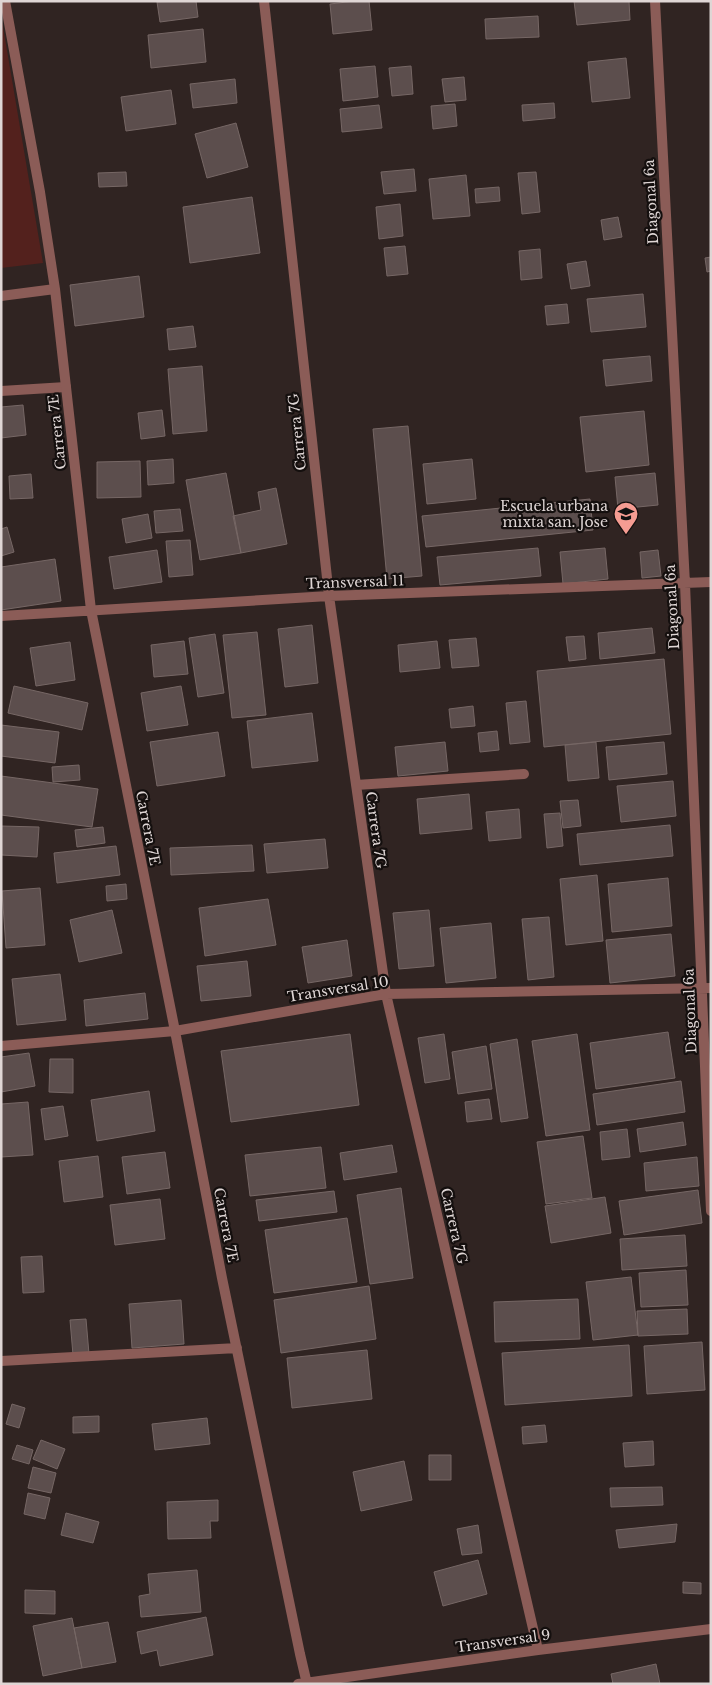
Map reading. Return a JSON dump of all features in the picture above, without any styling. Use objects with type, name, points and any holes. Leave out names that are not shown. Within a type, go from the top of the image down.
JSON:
[{"type":"street","name":"Carrera 7E","points":[[5,1],[40,192],[55,289],[91,610],[222,1278],[300,1654],[304,1683]]},
{"type":"street","name":"Carrera 7G","points":[[264,1],[329,596],[386,994],[538,1650]]},
{"type":"street","name":"Diagonal 6a","points":[[655,1],[707,988],[711,1211]]},
{"type":"street","points":[[1,296],[55,289]]},
{"type":"street","points":[[1,391],[66,387]]},
{"type":"street","name":"Transversal 11","points":[[1,616],[329,596],[711,582]]},
{"type":"street","points":[[356,785],[524,774]]},
{"type":"street","name":"Transversal 10","points":[[1,1046],[175,1031],[386,994],[707,988]]},
{"type":"street","points":[[1,1361],[237,1348]]},
{"type":"street","name":"Transversal 9","points":[[304,1683],[538,1650],[711,1629]]},
{"type":"shaded area","points":[[1,15],[43,263],[1,268]]},
{"type":"building","points":[[196,1],[198,17],[160,22],[157,2]]},
{"type":"building","points":[[369,1],[372,30],[333,34],[330,4]]},
{"type":"building","points":[[574,1],[629,1],[630,20],[577,25]]},
{"type":"building","points":[[538,16],[539,37],[486,39],[485,19]]},
{"type":"building","points":[[203,29],[206,62],[151,68],[148,35]]},
{"type":"building","points":[[626,58],[630,98],[592,102],[588,62]]},
{"type":"building","points":[[375,66],[378,97],[343,101],[340,69]]},
{"type":"building","points":[[411,66],[413,94],[392,96],[389,68]]},
{"type":"building","points":[[464,77],[466,100],[445,102],[442,79]]},
{"type":"building","points":[[235,79],[237,103],[193,108],[190,84]]},
{"type":"building","points":[[171,90],[176,124],[126,131],[121,97]]},
{"type":"building","points":[[554,103],[555,118],[523,121],[522,105]]},
{"type":"building","points":[[455,104],[457,126],[433,129],[431,106]]},
{"type":"building","points":[[379,105],[382,128],[342,132],[340,109]]},
{"type":"building","points":[[236,123],[248,167],[207,178],[195,134]]},
{"type":"building","points":[[414,169],[416,191],[384,194],[381,172]]},
{"type":"building","points":[[126,172],[127,186],[99,187],[98,173]]},
{"type":"building","points":[[536,172],[540,212],[522,214],[518,173]]},
{"type":"building","points":[[466,175],[470,216],[433,219],[429,179]]},
{"type":"building","points":[[499,187],[500,201],[476,203],[475,189]]},
{"type":"building","points":[[252,197],[260,253],[190,263],[183,207]]},
{"type":"building","points":[[400,204],[403,236],[379,239],[376,207]]},
{"type":"building","points":[[618,217],[622,237],[604,240],[601,220]]},
{"type":"building","points":[[405,246],[408,274],[387,276],[384,248]]},
{"type":"building","points":[[540,249],[542,278],[521,280],[519,251]]},
{"type":"building","points":[[711,257],[711,271],[707,272],[705,258]]},
{"type":"building","points":[[586,261],[590,286],[571,289],[567,264]]},
{"type":"building","points":[[139,276],[144,317],[75,326],[70,285]]},
{"type":"building","points":[[643,294],[646,327],[591,332],[587,299]]},
{"type":"building","points":[[567,304],[569,323],[547,325],[545,306]]},
{"type":"building","points":[[193,326],[196,347],[169,350],[167,329]]},
{"type":"building","points":[[650,356],[652,381],[606,386],[603,360]]},
{"type":"building","points":[[202,366],[207,431],[173,434],[168,369]]},
{"type":"building","points":[[23,405],[26,435],[1,438],[1,407]]},
{"type":"building","points":[[162,410],[165,436],[141,439],[138,413]]},
{"type":"building","points":[[644,411],[649,465],[586,472],[580,417]]},
{"type":"building","points":[[408,426],[422,576],[387,579],[373,429]]},
{"type":"building","points":[[173,459],[174,483],[148,485],[147,461]]},
{"type":"building","points":[[472,459],[476,499],[427,504],[423,464]]},
{"type":"building","points":[[140,461],[141,497],[97,498],[97,462]]},
{"type":"building","points":[[226,473],[241,553],[200,560],[186,480]]},
{"type":"building","points":[[655,473],[658,505],[618,509],[615,477]]},
{"type":"building","points":[[31,474],[33,498],[10,499],[9,476]]},
{"type":"building","points":[[276,488],[287,544],[241,553],[233,516],[261,510],[258,492]]},
{"type":"building","points":[[590,499],[593,530],[426,547],[422,516]]},
{"type":"building","points":[[180,509],[183,531],[156,533],[154,511]]},
{"type":"building","points":[[148,514],[152,538],[126,543],[122,519]]},
{"type":"building","points":[[7,527],[14,552],[1,556],[1,529]]},
{"type":"building","points":[[190,540],[193,575],[169,577],[166,541]]},
{"type":"building","points":[[538,548],[541,576],[440,585],[437,557]]},
{"type":"building","points":[[605,548],[608,579],[563,584],[560,552]]},
{"type":"building","points":[[157,550],[162,582],[114,589],[109,557]]},
{"type":"building","points":[[658,550],[661,576],[642,578],[640,552]]},
{"type":"building","points":[[55,559],[61,601],[1,610],[1,567]]},
{"type":"building","points":[[312,625],[318,683],[285,687],[278,629]]},
{"type":"building","points":[[652,628],[655,653],[600,659],[598,633]]},
{"type":"building","points":[[257,632],[266,715],[232,718],[223,635]]},
{"type":"building","points":[[215,634],[224,693],[198,697],[189,638]]},
{"type":"building","points":[[584,636],[586,659],[569,661],[566,637]]},
{"type":"building","points":[[476,638],[479,666],[452,668],[449,640]]},
{"type":"building","points":[[184,641],[188,674],[154,677],[151,645]]},
{"type":"building","points":[[437,641],[440,668],[400,672],[398,645]]},
{"type":"building","points":[[70,642],[75,680],[36,686],[30,648]]},
{"type":"building","points":[[664,659],[671,734],[544,747],[537,671]]},
{"type":"building","points":[[14,686],[88,703],[82,730],[8,713]]},
{"type":"building","points":[[181,686],[188,725],[147,731],[141,693]]},
{"type":"building","points":[[526,701],[530,742],[510,744],[506,703]]},
{"type":"building","points":[[473,706],[475,726],[451,728],[449,709]]},
{"type":"building","points":[[312,713],[318,761],[252,768],[247,721]]},
{"type":"building","points":[[1,725],[59,732],[55,763],[1,756]]},
{"type":"building","points":[[497,731],[499,750],[480,752],[478,733]]},
{"type":"building","points":[[218,732],[225,776],[157,786],[150,742]]},
{"type":"building","points":[[445,742],[448,771],[398,776],[395,747]]},
{"type":"building","points":[[596,742],[599,778],[568,781],[565,745]]},
{"type":"building","points":[[664,742],[667,774],[609,780],[606,747]]},
{"type":"building","points":[[79,765],[80,780],[53,782],[52,767]]},
{"type":"building","points":[[1,776],[98,789],[92,827],[1,815]]},
{"type":"building","points":[[673,781],[676,816],[621,822],[617,786]]},
{"type":"building","points":[[469,794],[472,829],[420,834],[417,799]]},
{"type":"building","points":[[578,800],[581,826],[563,828],[560,801]]},
{"type":"building","points":[[519,809],[521,838],[489,841],[486,812]]},
{"type":"building","points":[[560,813],[563,846],[547,848],[544,814]]},
{"type":"building","points":[[670,825],[673,856],[580,865],[577,834]]},
{"type":"building","points":[[1,826],[39,827],[37,857],[1,855]]},
{"type":"building","points":[[103,827],[105,843],[77,847],[75,830]]},
{"type":"building","points":[[325,839],[328,868],[267,873],[264,844]]},
{"type":"building","points":[[252,845],[254,871],[171,875],[170,848]]},
{"type":"building","points":[[116,846],[120,875],[57,883],[54,853]]},
{"type":"building","points":[[597,875],[603,941],[566,945],[560,879]]},
{"type":"building","points":[[668,878],[672,926],[612,932],[608,884]]},
{"type":"building","points":[[126,884],[127,899],[107,901],[106,886]]},
{"type":"building","points":[[40,888],[45,945],[6,948],[2,891]]},
{"type":"building","points":[[268,899],[276,945],[205,956],[199,908]]},
{"type":"building","points":[[112,910],[122,953],[79,962],[70,920]]},
{"type":"building","points":[[429,910],[434,966],[399,969],[393,913]]},
{"type":"building","points":[[549,917],[554,977],[528,980],[522,919]]},
{"type":"building","points":[[491,923],[496,978],[446,983],[440,928]]},
{"type":"building","points":[[671,934],[675,976],[610,983],[606,940]]},
{"type":"building","points":[[347,940],[352,976],[308,983],[302,947]]},
{"type":"building","points":[[247,961],[251,996],[201,1001],[197,966]]},
{"type":"building","points":[[60,974],[66,1020],[17,1025],[12,979]]},
{"type":"building","points":[[145,993],[148,1019],[86,1026],[84,1000]]},
{"type":"building","points":[[668,1032],[675,1078],[596,1089],[590,1043]]},
{"type":"building","points":[[350,1034],[359,1105],[231,1122],[221,1051]]},
{"type":"building","points":[[444,1034],[450,1079],[425,1083],[418,1038]]},
{"type":"building","points":[[577,1034],[590,1130],[546,1136],[532,1041]]},
{"type":"building","points":[[517,1039],[528,1118],[501,1122],[490,1044]]},
{"type":"building","points":[[486,1046],[492,1089],[458,1094],[452,1052]]},
{"type":"building","points":[[29,1053],[35,1086],[1,1092],[1,1057]]},
{"type":"building","points":[[50,1059],[73,1059],[73,1093],[49,1092]]},
{"type":"building","points":[[681,1081],[685,1112],[597,1125],[593,1094]]},
{"type":"building","points":[[149,1091],[155,1131],[97,1141],[91,1100]]},
{"type":"building","points":[[489,1099],[492,1119],[467,1122],[465,1102]]},
{"type":"building","points":[[28,1102],[33,1155],[1,1157],[1,1104]]},
{"type":"building","points":[[63,1106],[68,1136],[45,1140],[41,1109]]},
{"type":"building","points":[[683,1122],[686,1145],[640,1152],[637,1129]]},
{"type":"building","points":[[627,1129],[630,1157],[602,1160],[600,1132]]},
{"type":"building","points":[[583,1136],[592,1198],[546,1204],[537,1142]]},
{"type":"building","points":[[392,1145],[397,1172],[344,1180],[340,1153]]},
{"type":"building","points":[[321,1147],[326,1188],[250,1196],[245,1155]]},
{"type":"building","points":[[165,1152],[170,1188],[127,1194],[122,1157]]},
{"type":"building","points":[[98,1156],[103,1197],[64,1202],[59,1161]]},
{"type":"building","points":[[697,1157],[699,1186],[646,1191],[644,1163]]},
{"type":"building","points":[[401,1188],[413,1278],[370,1284],[357,1195]]},
{"type":"building","points":[[698,1190],[702,1223],[624,1235],[619,1201]]},
{"type":"building","points":[[334,1191],[337,1212],[259,1221],[256,1200]]},
{"type":"building","points":[[605,1197],[611,1233],[551,1243],[545,1206]]},
{"type":"building","points":[[160,1199],[165,1239],[115,1245],[110,1205]]},
{"type":"building","points":[[347,1218],[357,1282],[274,1293],[265,1230]]},
{"type":"building","points":[[685,1235],[687,1266],[622,1270],[620,1239]]},
{"type":"building","points":[[42,1256],[44,1292],[23,1293],[21,1257]]},
{"type":"building","points":[[686,1270],[688,1305],[641,1307],[639,1273]]},
{"type":"building","points":[[631,1277],[638,1335],[593,1340],[586,1282]]},
{"type":"building","points":[[369,1286],[376,1339],[281,1353],[274,1300]]},
{"type":"building","points":[[578,1299],[580,1339],[495,1342],[494,1302]]},
{"type":"building","points":[[181,1300],[184,1344],[132,1348],[129,1304]]},
{"type":"building","points":[[687,1309],[688,1334],[638,1336],[637,1311]]},
{"type":"building","points":[[86,1319],[89,1354],[73,1355],[70,1320]]},
{"type":"building","points":[[702,1342],[705,1390],[647,1394],[644,1346]]},
{"type":"building","points":[[629,1345],[632,1396],[505,1405],[502,1353]]},
{"type":"building","points":[[367,1350],[372,1399],[292,1408],[287,1358]]},
{"type":"building","points":[[12,1404],[25,1408],[19,1428],[6,1424]]},
{"type":"building","points":[[99,1416],[99,1432],[73,1433],[73,1417]]},
{"type":"building","points":[[207,1418],[210,1444],[155,1450],[152,1424]]},
{"type":"building","points":[[545,1425],[547,1442],[523,1444],[522,1427]]},
{"type":"building","points":[[41,1440],[65,1449],[57,1469],[33,1459]]},
{"type":"building","points":[[653,1441],[654,1465],[625,1467],[623,1443]]},
{"type":"building","points":[[17,1445],[33,1450],[29,1464],[12,1459]]},
{"type":"building","points":[[429,1455],[451,1455],[451,1480],[429,1480]]},
{"type":"building","points":[[404,1461],[412,1500],[361,1511],[353,1472]]},
{"type":"building","points":[[33,1467],[56,1473],[51,1493],[28,1488]]},
{"type":"building","points":[[662,1487],[663,1505],[611,1507],[610,1488]]},
{"type":"building","points":[[28,1493],[50,1498],[45,1519],[24,1514]]},
{"type":"building","points":[[218,1500],[218,1521],[210,1521],[211,1538],[168,1539],[167,1502]]},
{"type":"building","points":[[66,1513],[99,1522],[93,1543],[61,1535]]},
{"type":"building","points":[[677,1524],[675,1542],[619,1548],[616,1530]]},
{"type":"building","points":[[478,1525],[482,1553],[462,1555],[457,1529]]},
{"type":"building","points":[[478,1560],[487,1594],[443,1606],[434,1572]]},
{"type":"building","points":[[197,1570],[201,1612],[141,1617],[139,1596],[150,1594],[148,1574]]},
{"type":"building","points":[[683,1582],[701,1583],[701,1594],[683,1593]]},
{"type":"building","points":[[25,1590],[55,1591],[55,1614],[25,1613]]},
{"type":"building","points":[[206,1617],[213,1655],[160,1666],[157,1650],[141,1654],[137,1632]]},
{"type":"building","points":[[72,1618],[82,1668],[43,1676],[33,1626]]},
{"type":"building","points":[[108,1622],[116,1662],[82,1668],[74,1628]]},
{"type":"building","points":[[656,1664],[660,1684],[613,1684],[611,1674]]},
{"type":"place","name":"Escuela urbana mixta san. Jose","points":[[626,535]]}]
